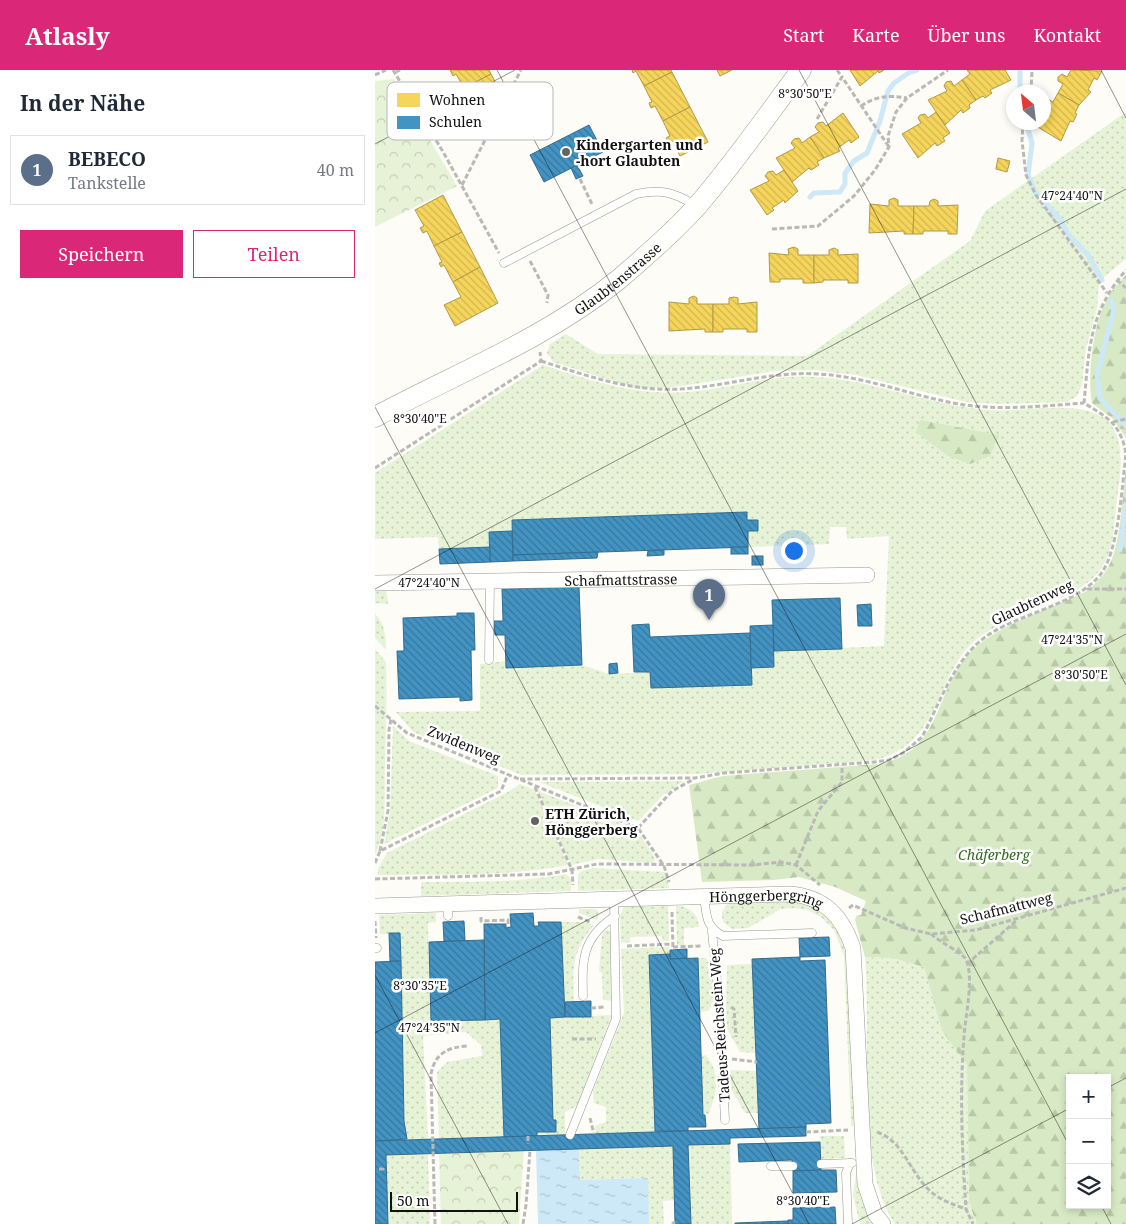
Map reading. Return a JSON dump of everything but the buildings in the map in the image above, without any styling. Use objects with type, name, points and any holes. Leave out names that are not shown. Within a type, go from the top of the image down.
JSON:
[{"type":"street","name":"Glaubtenstrasse","points":[[375,417],[497,357],[558,321],[617,280],[697,206],[736,158],[801,70]]},
{"type":"street","name":"Schafmattstrasse","points":[[375,583],[867,575]]},
{"type":"street","name":"Hönggerbergring","points":[[375,906],[448,910],[614,900],[790,894],[808,895],[821,902],[837,916],[847,930],[855,962],[857,1163],[869,1199],[883,1224]]},
{"type":"lane","points":[[504,263],[636,194],[656,190],[677,195],[697,206]]},
{"type":"lane","points":[[489,660],[490,580]]},
{"type":"lane","name":"Tadeus-Reichstein-Weg","points":[[704,897],[707,922],[713,930],[723,936],[812,933]]},
{"type":"lane","points":[[570,1135],[616,1019],[618,1006],[614,900]]},
{"type":"lane","points":[[583,996],[582,966],[585,951],[600,926],[615,916]]},
{"type":"lane","name":"Tadeus-Reichstein-Weg","points":[[713,930],[719,1001],[725,1120]]},
{"type":"lane","points":[[821,1164],[857,1163]]},
{"type":"lane","points":[[848,1224],[846,1173],[857,1163]]},
{"type":"lane","points":[[771,1166],[793,1166]]},
{"type":"path","points":[[375,76],[387,70]]},
{"type":"path","points":[[401,70],[395,71],[401,82]]},
{"type":"path","points":[[515,82],[521,70]]},
{"type":"path","points":[[837,70],[889,147]]},
{"type":"path","points":[[771,229],[818,226],[854,196],[875,170],[889,147],[888,136],[896,112],[907,98],[948,70]]},
{"type":"path","points":[[1031,85],[1032,70]]},
{"type":"path","points":[[817,119],[842,77]]},
{"type":"path","points":[[861,106],[874,97],[895,96],[907,98]]},
{"type":"path","points":[[1023,130],[1026,175],[1036,195],[1107,293]]},
{"type":"path","points":[[435,140],[504,263]]},
{"type":"path","points":[[462,186],[485,140]]},
{"type":"path","points":[[580,179],[593,205]]},
{"type":"path","points":[[525,252],[548,295],[547,303]]},
{"type":"path","points":[[1083,403],[1093,327],[1107,293],[1126,270]]},
{"type":"path","points":[[1117,280],[1126,288]]},
{"type":"path","points":[[540,347],[541,361]]},
{"type":"path","points":[[375,468],[541,361],[638,389],[682,389],[775,374],[817,374],[853,377],[960,404],[997,408],[1083,403],[1113,422],[1126,419]]},
{"type":"path","name":"Glaubtenweg","points":[[695,778],[724,773],[889,760],[903,754],[922,737],[960,663],[974,646],[992,632],[1086,589],[1101,575],[1110,558],[1126,453],[1123,437],[1113,422]]},
{"type":"path","points":[[1086,589],[1126,589]]},
{"type":"path","name":"Zwidenweg","points":[[375,706],[407,733],[508,774],[501,791],[380,851]]},
{"type":"path","points":[[375,863],[380,851],[388,811],[389,730],[391,718]]},
{"type":"path","points":[[796,865],[818,811],[842,782],[842,764]]},
{"type":"path","points":[[508,774],[638,828],[664,866],[671,887]]},
{"type":"path","points":[[520,779],[695,778]]},
{"type":"path","points":[[638,828],[672,791],[695,778]]},
{"type":"path","points":[[534,786],[572,870]]},
{"type":"path","points":[[375,879],[469,878],[549,874],[597,864],[753,866],[781,862],[796,865],[816,880],[825,890],[821,902]]},
{"type":"path","name":"Schafmattweg","points":[[837,916],[853,905],[905,928],[931,934],[976,930],[1126,888]]},
{"type":"path","points":[[671,904],[673,947]]},
{"type":"path","points":[[375,915],[376,948]]},
{"type":"path","points":[[967,964],[1020,918]]},
{"type":"path","points":[[488,921],[508,920],[508,928]]},
{"type":"path","points":[[931,934],[947,947],[964,956],[967,964],[969,991],[961,1067],[966,1208],[973,1224]]},
{"type":"path","points":[[616,947],[713,946]]},
{"type":"path","points":[[735,1009],[736,1036]]},
{"type":"path","points":[[572,1039],[609,1038]]},
{"type":"path","points":[[435,1224],[433,1062],[442,1052],[452,1047],[468,1046]]},
{"type":"path","points":[[806,1132],[848,1130]]},
{"type":"path","points":[[528,1136],[528,1144]]},
{"type":"path","points":[[889,1136],[929,1189],[945,1202],[966,1208]]},
{"type":"path","points":[[523,1224],[530,1150]]},
{"type":"path","points":[[379,1169],[383,1169],[383,1167]]},
{"type":"green space","points":[[394,79],[396,82],[387,82],[387,140],[430,140],[457,186],[375,227],[375,81]]},
{"type":"green space","points":[[1126,112],[1126,259],[1099,281],[1097,309],[1086,348],[1082,385],[1077,396],[1067,402],[999,404],[966,402],[856,375],[814,370],[774,371],[682,386],[638,389],[553,362],[547,353],[550,344],[566,334],[598,354],[807,356],[970,241],[985,211]]},
{"type":"green space","points":[[1126,275],[1126,438],[1113,419],[1092,403],[1090,378],[1095,333],[1103,307],[1111,293]]},
{"type":"green space","points":[[543,365],[613,386],[649,392],[686,392],[782,378],[815,377],[859,383],[968,408],[1004,410],[1067,408],[1095,413],[1107,420],[1113,428],[1120,447],[1121,457],[1114,530],[1109,553],[1099,571],[1081,587],[1020,614],[992,629],[972,643],[958,660],[929,719],[916,736],[899,751],[875,760],[699,774],[522,775],[413,732],[396,712],[480,711],[480,664],[506,661],[506,668],[582,665],[609,674],[650,672],[651,688],[752,685],[751,668],[774,667],[774,651],[884,646],[889,536],[847,539],[846,527],[830,527],[829,544],[748,547],[748,531],[758,531],[758,520],[747,520],[747,512],[512,520],[512,531],[489,532],[490,547],[439,549],[438,537],[375,539],[375,473]]},
{"type":"green space","points":[[920,420],[999,435],[990,456],[970,464],[948,456],[916,432]]},
{"type":"green space","name":"Chäferberg","points":[[1126,470],[1126,1224],[978,1224],[969,1200],[967,1065],[942,1031],[924,967],[892,958],[865,957],[855,920],[856,916],[861,915],[866,901],[835,887],[799,877],[773,880],[702,882],[689,785],[723,776],[878,764],[900,757],[915,747],[927,733],[951,681],[961,664],[974,649],[1012,624],[1087,591],[1103,575],[1112,560],[1120,521]]},
{"type":"green space","points":[[375,590],[386,590],[388,604],[375,603]]},
{"type":"green space","points":[[375,614],[383,626],[386,650],[375,638]]},
{"type":"green space","points":[[375,649],[386,662],[386,688],[385,812],[382,834],[375,855]]},
{"type":"green space","points":[[393,726],[409,741],[498,776],[498,788],[384,844],[390,813]]},
{"type":"green space","points":[[684,781],[662,796],[638,821],[539,782]]},
{"type":"green space","points":[[520,784],[535,790],[568,865],[498,873],[378,875],[378,869],[387,853],[506,793]]},
{"type":"green space","points":[[538,791],[630,827],[640,835],[655,858],[653,863],[599,859],[571,865]]},
{"type":"green space","points":[[594,868],[665,872],[669,888],[578,891],[578,875],[581,871]]},
{"type":"green space","points":[[566,874],[571,879],[571,891],[421,896],[421,882],[476,882]]},
{"type":"green space","points":[[794,902],[818,909],[832,921],[845,947],[849,976],[854,1126],[851,1126],[844,956],[834,930],[821,917],[807,910],[795,908],[781,909],[748,928],[732,929],[724,923],[722,917],[722,912],[727,904]]},
{"type":"green space","points":[[668,906],[669,941],[663,941],[662,936],[630,937],[630,942],[621,943],[620,915],[624,907]]},
{"type":"green space","points":[[676,906],[685,907],[692,911],[698,922],[699,927],[684,928],[684,945],[677,945]]},
{"type":"green space","points":[[579,909],[596,909],[599,915],[597,920],[579,913]]},
{"type":"green space","points":[[436,913],[436,922],[428,923],[431,1021],[500,1019],[504,1137],[439,1139],[437,1072],[447,1062],[482,1056],[481,1045],[466,1032],[423,1036],[428,1139],[407,1139],[404,1121],[401,961],[390,961],[389,934],[380,934],[379,915]]},
{"type":"green space","points":[[561,922],[584,922],[594,925],[577,952],[573,979],[574,1002],[563,1002]]},
{"type":"green space","points":[[608,930],[611,933],[613,1001],[603,1000],[602,973],[599,971],[602,936],[604,931]]},
{"type":"green space","points":[[669,947],[670,954],[650,955],[655,1131],[596,1134],[595,1126],[606,1122],[606,1107],[594,1103],[593,1091],[624,1013],[621,949]]},
{"type":"green space","points":[[865,957],[892,958],[924,967],[942,1031],[967,1065],[969,1200],[978,1224],[895,1224],[882,1199],[874,1168],[869,1133]]},
{"type":"green space","points":[[698,958],[706,958],[712,971],[713,1005],[708,1011],[700,1012]]},
{"type":"green space","points":[[753,964],[756,1053],[740,1052],[726,1027],[727,965]]},
{"type":"green space","points":[[612,1015],[577,1106],[565,1112],[565,1135],[537,1136],[537,1132],[556,1131],[556,1120],[553,1120],[550,1018]]},
{"type":"green space","points":[[706,1055],[714,1070],[717,1084],[709,1114],[703,1115],[701,1056]]},
{"type":"green space","points":[[729,1070],[757,1071],[759,1113],[745,1113],[729,1086]]},
{"type":"green space","points":[[820,1136],[844,1136],[845,1158],[821,1159]]},
{"type":"green space","points":[[730,1144],[732,1224],[691,1224],[688,1145]]},
{"type":"green space","points":[[673,1146],[674,1200],[663,1201],[664,1224],[649,1224],[647,1178],[580,1180],[579,1148]]},
{"type":"green space","points":[[524,1150],[519,1224],[441,1224],[439,1153]]},
{"type":"green space","points":[[428,1154],[430,1224],[388,1224],[386,1155]]},
{"type":"green space","points":[[856,1174],[861,1198],[873,1224],[860,1224],[853,1195]]},
{"type":"water","points":[[579,1148],[580,1180],[648,1178],[649,1224],[538,1224],[536,1150]]},
{"type":"waterway","points":[[810,197],[814,193],[840,192],[845,184],[845,173],[854,161],[867,153],[880,121],[888,91],[894,83],[910,72],[917,70]]},
{"type":"waterway","points":[[1020,70],[1020,85]]},
{"type":"waterway","points":[[1028,130],[1032,143],[1028,175],[1035,192],[1061,220],[1068,234],[1088,255],[1102,280]]},
{"type":"waterway","points":[[1111,300],[1114,310],[1097,375],[1100,398],[1126,426]]},
{"type":"waterway","points":[[1120,550],[1126,504]]},
{"type":"place","name":"Kindergarten und -hort Glaubten","points":[[566,152]]},
{"type":"place","name":"BEBECO","points":[[709,620]]},
{"type":"place","name":"ETH Zürich, Hönggerberg","points":[[535,821]]}]
